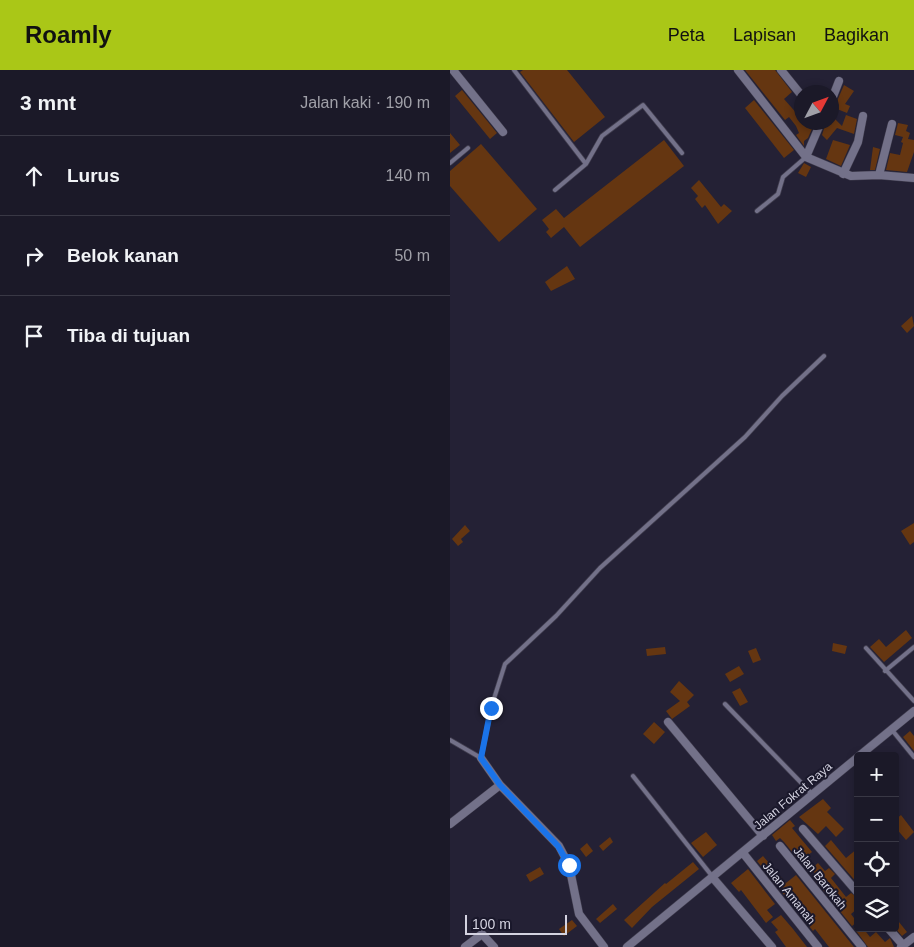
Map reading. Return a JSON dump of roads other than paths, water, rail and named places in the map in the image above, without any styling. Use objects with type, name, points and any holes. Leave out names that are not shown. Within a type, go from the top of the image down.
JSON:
[{"type":"street","points":[[453,70],[503,132]]},
{"type":"street","points":[[738,70],[806,157],[844,174],[863,177],[879,175],[914,178]]},
{"type":"street","points":[[781,70],[794,86]]},
{"type":"street","points":[[837,85],[839,81]]},
{"type":"street","points":[[844,174],[858,142],[863,116]]},
{"type":"street","points":[[879,175],[892,124]]},
{"type":"street","points":[[806,157],[818,130]]},
{"type":"street","name":"Jalan Fokrat Raya","points":[[863,752],[914,711]]},
{"type":"street","points":[[668,722],[763,836]]},
{"type":"street","points":[[481,758],[500,785],[558,846],[569,865],[578,914],[604,947]]},
{"type":"street","name":"Jalan Fokrat Raya","points":[[627,947],[713,878],[854,759]]},
{"type":"street","points":[[450,824],[500,785]]},
{"type":"street","points":[[804,829],[854,888]]},
{"type":"street","name":"Jalan Barokah","points":[[780,846],[862,947]]},
{"type":"street","name":"Jalan Amanah","points":[[742,853],[818,947]]},
{"type":"street","points":[[713,878],[772,947]]},
{"type":"street","points":[[893,932],[908,943]]},
{"type":"street","points":[[465,947],[482,934],[494,947]]},
{"type":"lane","points":[[514,70],[586,164]]},
{"type":"lane","points":[[555,190],[586,164],[602,136],[643,105],[682,153]]},
{"type":"lane","points":[[450,163],[468,148]]},
{"type":"lane","points":[[757,211],[778,194],[783,177],[806,157]]},
{"type":"lane","points":[[450,740],[481,758],[491,708],[506,664],[556,616],[600,568],[745,437],[782,396],[824,356]]},
{"type":"lane","points":[[866,648],[914,701]]},
{"type":"lane","points":[[885,671],[914,648]]},
{"type":"lane","points":[[725,704],[813,795]]},
{"type":"lane","points":[[891,729],[914,757]]},
{"type":"lane","points":[[633,776],[713,878]]}]
